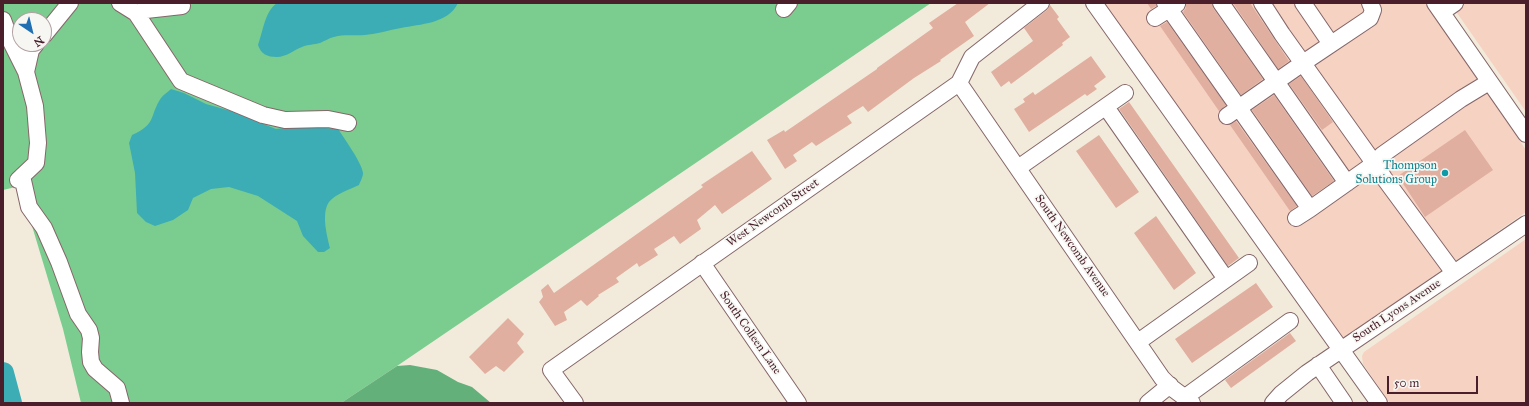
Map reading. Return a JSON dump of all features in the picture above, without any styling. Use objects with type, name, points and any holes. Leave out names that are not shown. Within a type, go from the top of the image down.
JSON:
[{"type":"street","points":[[52,25],[70,3]]},
{"type":"street","points":[[120,3],[136,13],[181,81],[263,115],[285,120],[328,119],[348,123]]},
{"type":"street","points":[[959,83],[972,56],[1041,3]]},
{"type":"street","points":[[1094,3],[1342,349],[1379,403]]},
{"type":"street","points":[[1221,3],[1347,183]]},
{"type":"street","points":[[1262,3],[1303,63],[1454,273]]},
{"type":"street","points":[[1303,3],[1331,44]]},
{"type":"street","points":[[1233,112],[1370,18],[1373,10],[1370,3]]},
{"type":"street","points":[[1455,3],[1438,8],[1526,134]]},
{"type":"street","points":[[1156,18],[1170,5],[1233,112],[1310,209]]},
{"type":"street","points":[[136,13],[146,10],[182,6]]},
{"type":"street","points":[[3,20],[11,42],[26,72],[35,106],[38,143],[36,163],[20,178],[29,207],[44,228],[78,314],[89,330],[91,338],[91,362],[95,369],[117,388],[121,403]]},
{"type":"street","points":[[26,72],[31,52]]},
{"type":"street","points":[[1377,167],[1378,161],[1382,156],[1461,99],[1489,82]]},
{"type":"street","name":"South Newcomb Avenue","points":[[959,83],[1162,378],[1188,400]]},
{"type":"street","name":"West Newcomb Street","points":[[575,403],[551,370],[959,83]]},
{"type":"street","points":[[1018,168],[1125,93]]},
{"type":"street","points":[[1106,107],[1226,279]]},
{"type":"street","points":[[1296,218],[1347,183],[1377,167]]},
{"type":"street","name":"South Lyons Avenue","points":[[1273,403],[1281,394],[1318,365],[1526,224]]},
{"type":"street","name":"South Colleen Lane","points":[[702,263],[798,403]]},
{"type":"street","points":[[1138,342],[1249,263]]},
{"type":"street","points":[[1188,400],[1290,321]]},
{"type":"street","points":[[1318,365],[1344,403]]},
{"type":"street","points":[[1148,403],[1170,386]]},
{"type":"shaded area","points":[[1104,3],[1425,3],[1526,150],[1526,212],[1342,339]]},
{"type":"shaded area","points":[[1450,3],[1526,3],[1526,112],[1515,96]]},
{"type":"shaded area","points":[[1526,239],[1526,403],[1390,403],[1363,364],[1362,356],[1364,352]]},
{"type":"green space","points":[[3,3],[931,3],[341,403],[81,403],[63,329],[20,186],[3,190]]},
{"type":"green space","points":[[410,365],[437,370],[458,382],[472,387],[491,403],[341,403],[397,366]]},
{"type":"water","points":[[277,3],[458,3],[448,15],[433,22],[370,34],[338,36],[320,43],[304,46],[287,55],[277,57],[265,54],[261,51],[258,45],[267,16]]},
{"type":"water","points":[[171,89],[184,93],[206,104],[231,111],[276,129],[302,126],[338,129],[356,157],[363,173],[359,185],[343,192],[329,202],[325,212],[325,225],[330,248],[324,252],[318,252],[303,236],[297,221],[258,196],[229,187],[211,189],[193,198],[188,210],[173,220],[155,226],[146,222],[137,213],[135,173],[129,143],[132,135],[140,131],[149,123],[157,104]]},
{"type":"building","points":[[958,3],[990,3],[965,22],[974,36],[868,112],[863,106],[847,116],[852,123],[816,146],[812,142],[793,155],[797,161],[785,169],[767,140],[784,130],[785,132],[877,69],[933,28],[929,23]]},
{"type":"building","points":[[1147,3],[1156,3],[1156,6],[1151,9]]},
{"type":"building","points":[[1186,3],[1212,3],[1213,8],[1263,79],[1241,95],[1183,12],[1186,8]]},
{"type":"building","points":[[1233,3],[1250,3],[1289,61],[1278,69]]},
{"type":"building","points":[[1050,5],[1059,17],[1057,19],[1070,37],[1062,43],[1063,45],[1011,84],[1009,81],[1001,87],[991,72],[1033,41],[1024,28],[1047,10]]},
{"type":"building","points":[[1167,22],[1226,105],[1219,111],[1160,26]]},
{"type":"building","points":[[1091,56],[1106,77],[1094,86],[1097,89],[1087,96],[1085,94],[1029,132],[1014,109],[1025,102],[1023,99],[1033,92],[1035,95]]},
{"type":"building","points":[[1301,76],[1333,122],[1322,130],[1289,84]]},
{"type":"building","points":[[1274,95],[1334,181],[1312,196],[1252,110]]},
{"type":"building","points":[[1129,102],[1239,258],[1228,266],[1119,109]]},
{"type":"building","points":[[1236,121],[1297,206],[1290,211],[1230,125]]},
{"type":"building","name":"Thompson Solutions Group","points":[[1465,130],[1493,170],[1425,217],[1398,176]]},
{"type":"building","points":[[1099,135],[1139,192],[1116,208],[1076,151]]},
{"type":"building","points":[[752,151],[772,179],[722,214],[715,205],[697,220],[701,229],[680,244],[674,236],[654,249],[658,255],[639,267],[637,263],[616,278],[619,282],[598,295],[599,296],[587,306],[581,300],[564,312],[567,320],[555,326],[539,302],[543,297],[541,290],[548,284],[554,293],[703,187],[701,185]]},
{"type":"building","points":[[1156,216],[1196,273],[1174,290],[1134,233]]},
{"type":"building","points":[[1256,283],[1273,307],[1192,363],[1175,339]]},
{"type":"building","points":[[508,318],[524,334],[517,343],[524,352],[504,372],[496,366],[485,374],[469,357]]},
{"type":"building","points":[[1290,333],[1296,341],[1231,388],[1225,380]]},
{"type":"waterway","points":[[3,373],[11,403]]},
{"type":"place","name":"Thompson Solutions Group","points":[[1445,173]]}]
